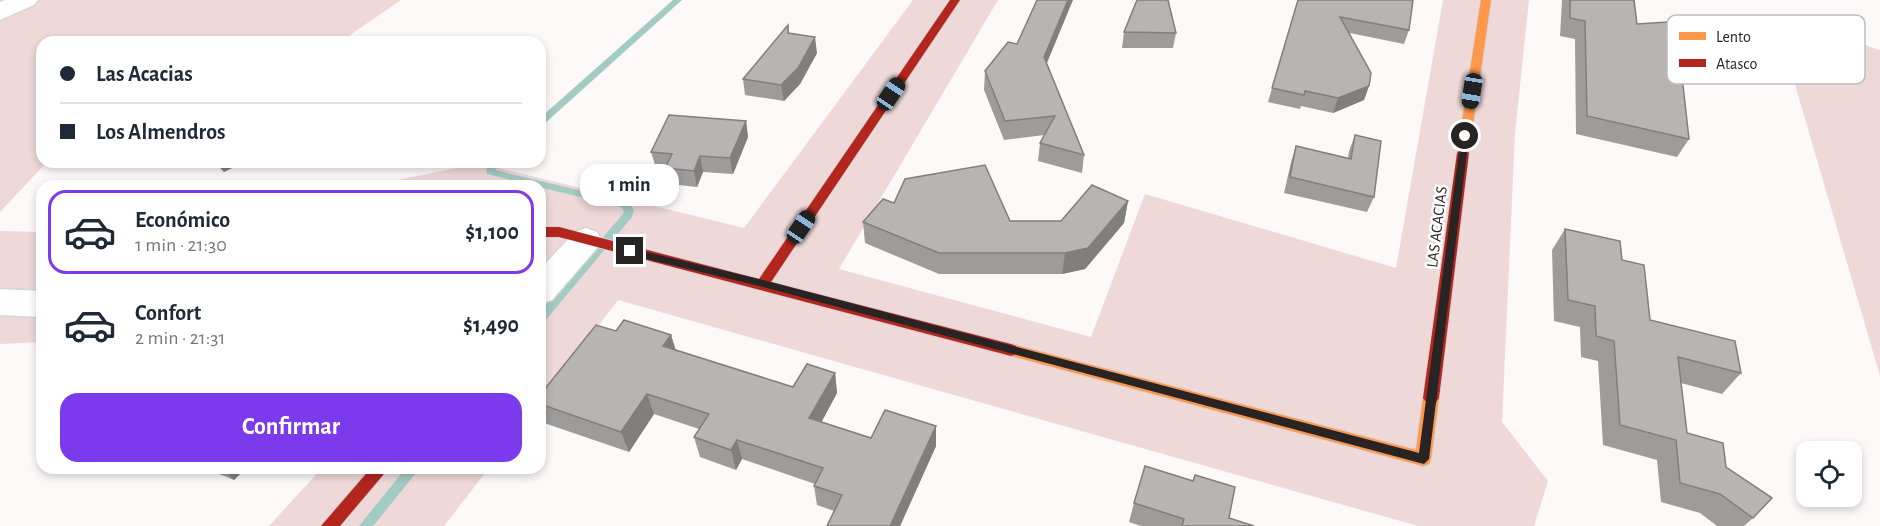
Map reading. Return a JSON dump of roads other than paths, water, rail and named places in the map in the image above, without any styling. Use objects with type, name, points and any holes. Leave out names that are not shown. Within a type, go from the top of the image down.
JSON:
[{"type":"street","points":[[0,12],[25,0]]},
{"type":"street","points":[[546,232],[559,232],[763,284],[955,0]]},
{"type":"street","name":"LAS ACACIAS","points":[[763,284],[1424,459],[1468,114],[1486,0]]},
{"type":"street","points":[[546,284],[586,240]]},
{"type":"street","points":[[0,302],[36,304]]},
{"type":"street","points":[[329,526],[376,474]]},
{"type":"waterway","points":[[546,118],[678,0]]},
{"type":"waterway","points":[[491,168],[490,172],[524,180]]},
{"type":"waterway","points":[[546,185],[624,204],[629,210],[628,215],[546,312]]},
{"type":"waterway","points":[[365,526],[409,474]]}]
